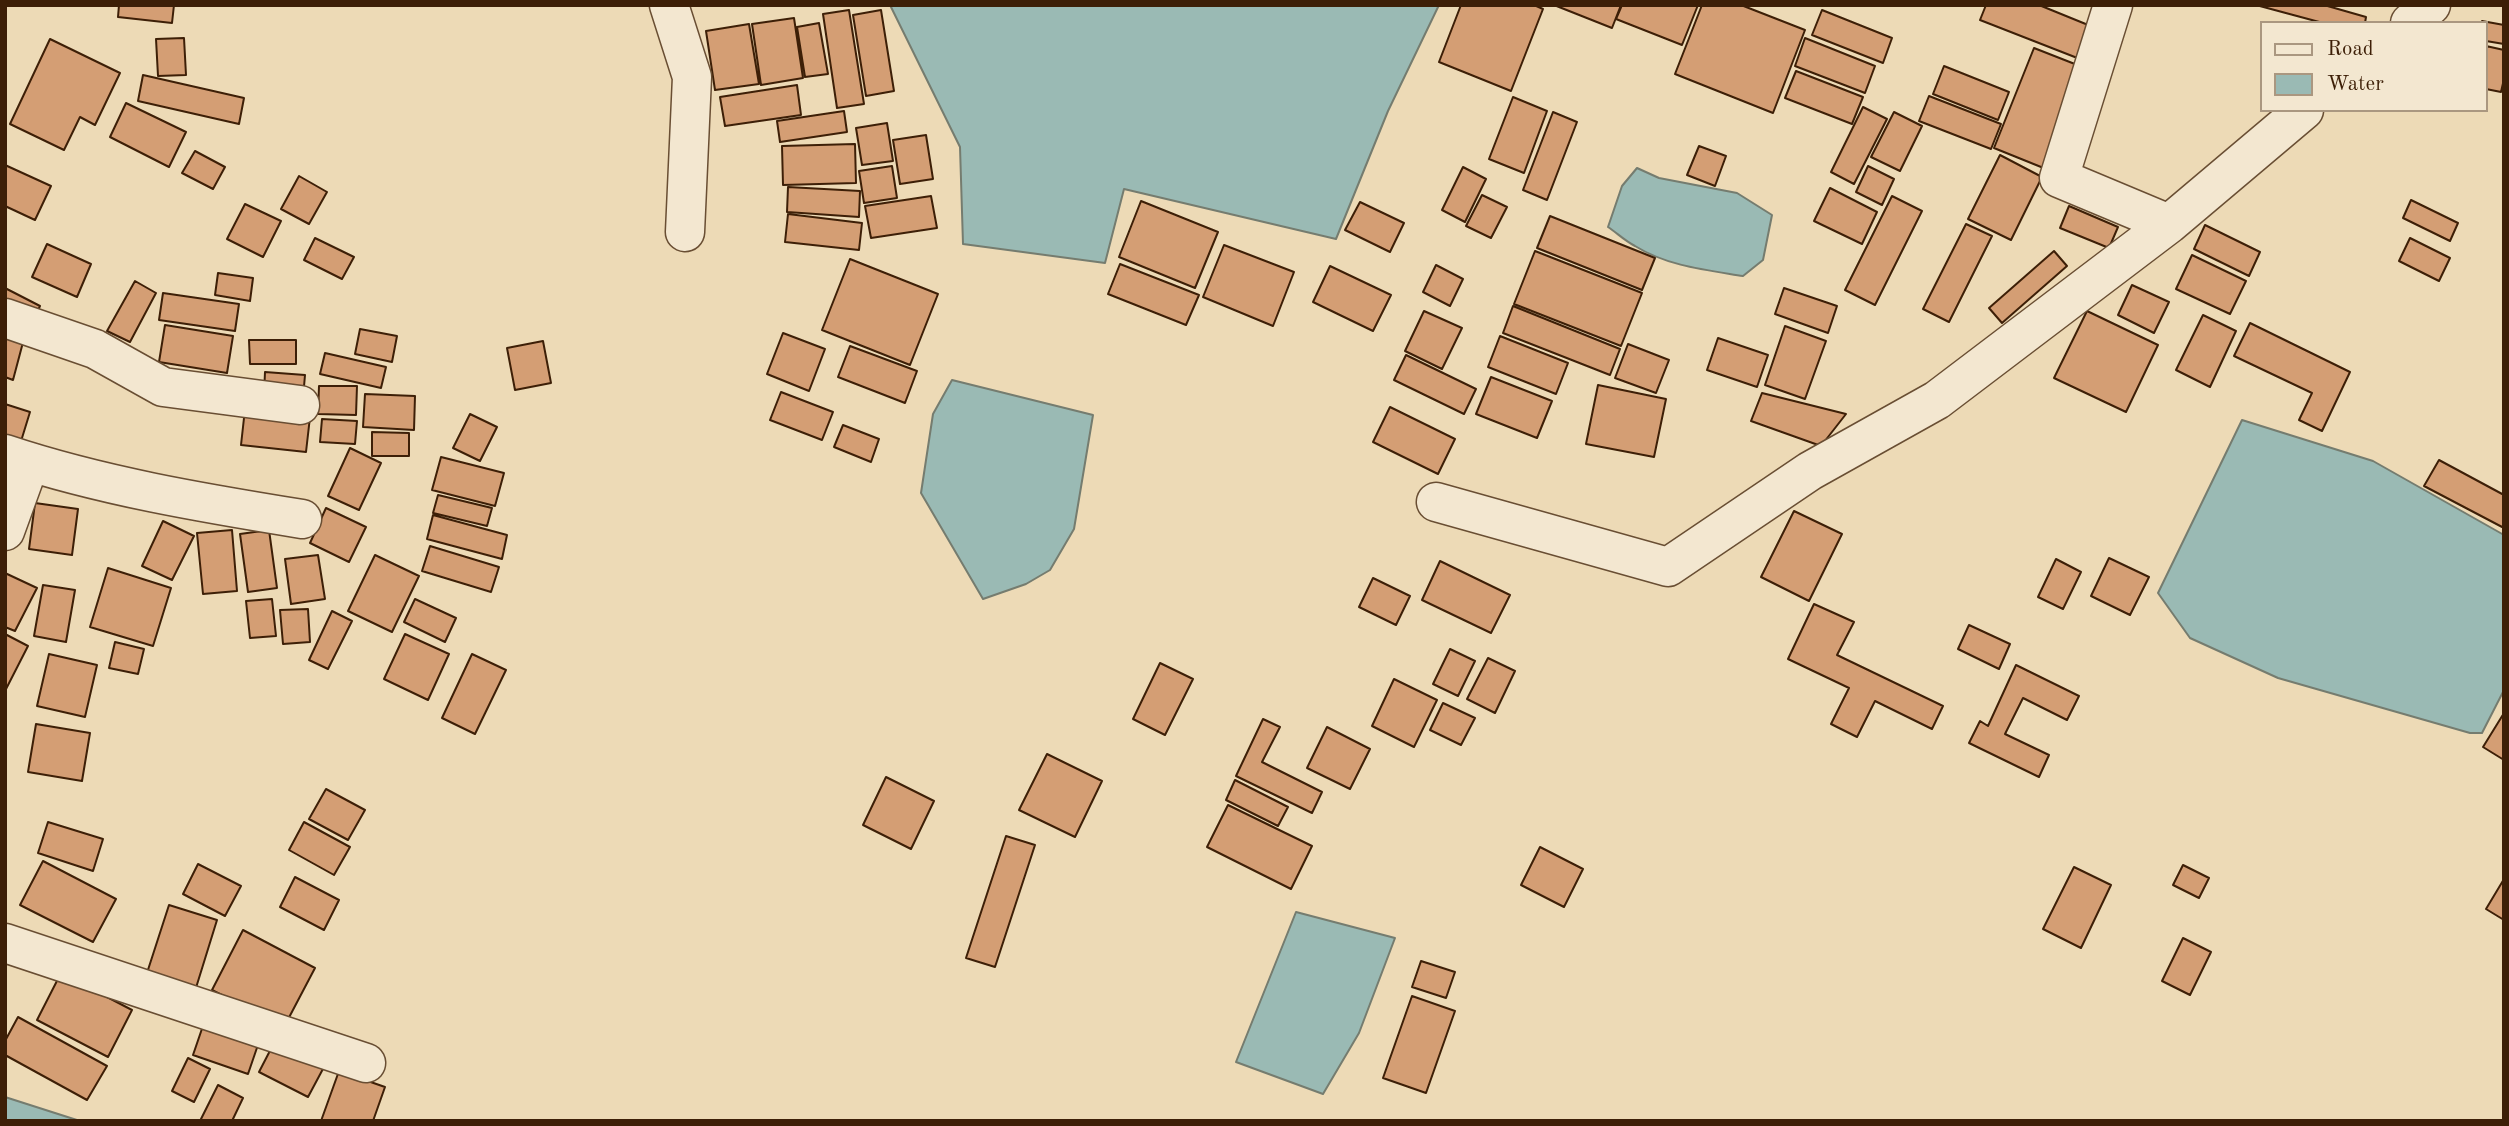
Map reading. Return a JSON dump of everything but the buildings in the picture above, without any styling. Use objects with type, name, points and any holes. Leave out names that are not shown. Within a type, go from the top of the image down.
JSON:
[{"type":"street","points":[[669,5],[692,77],[685,232]]},
{"type":"street","points":[[2113,5],[2059,178],[2169,224]]},
{"type":"street","points":[[2412,21],[2431,5]]},
{"type":"street","points":[[1436,502],[1668,567],[1810,471],[1937,400],[2169,224],[2302,112]]},
{"type":"street","points":[[5,318],[95,349],[163,387],[300,405]]},
{"type":"street","points":[[5,530],[18,458],[210,505],[302,519]]},
{"type":"street","points":[[5,943],[366,1063]]},
{"type":"water","points":[[890,5],[1439,5],[1388,111],[1336,239],[1124,189],[1105,263],[963,244],[960,147]]},
{"type":"water","points":[[1637,168],[1659,178],[1737,193],[1772,215],[1763,260],[1743,276],[1673,263],[1647,253],[1624,239],[1608,227],[1622,186]]},
{"type":"water","points":[[952,380],[1093,415],[1074,529],[1050,570],[1026,584],[983,599],[921,493],[933,414]]},
{"type":"water","points":[[2242,420],[2373,461],[2504,535],[2504,690],[2482,733],[2470,733],[2278,678],[2190,638],[2158,593]]},
{"type":"water","points":[[1296,912],[1395,938],[1359,1033],[1323,1094],[1236,1062]]},
{"type":"water","points":[[5,1097],[80,1121],[5,1121]]}]
